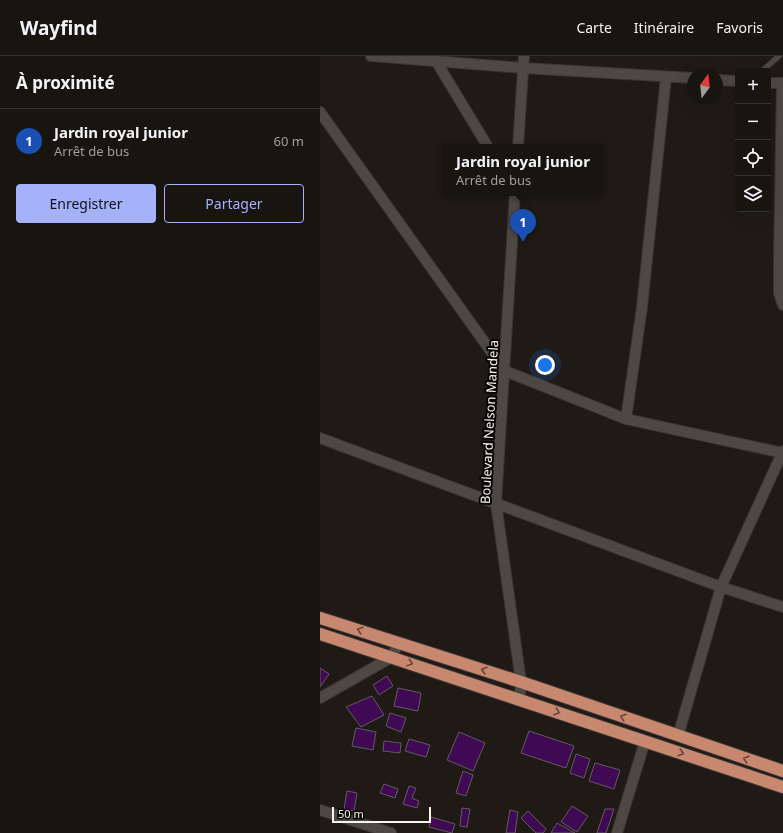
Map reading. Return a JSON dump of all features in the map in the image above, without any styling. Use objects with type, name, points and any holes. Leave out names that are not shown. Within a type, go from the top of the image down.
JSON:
[{"type":"highway","points":[[320,618],[521,682],[783,771]]},
{"type":"highway","points":[[320,634],[783,787]]},
{"type":"street","points":[[371,56],[523,68],[687,78]]},
{"type":"street","points":[[518,144],[524,56]]},
{"type":"street","points":[[436,61],[486,144]]},
{"type":"street","points":[[626,419],[642,307],[666,76]]},
{"type":"street","points":[[723,80],[735,81]]},
{"type":"street","points":[[771,83],[783,83],[779,264],[779,293],[783,306]]},
{"type":"street","points":[[320,112],[505,371],[626,419],[783,452],[721,587],[678,736]]},
{"type":"street","name":"Boulevard Nelson Mandela","points":[[515,196],[496,503],[521,682],[520,699]]},
{"type":"street","points":[[322,437],[721,587],[783,607]]},
{"type":"street","points":[[320,698],[392,657],[398,642]]},
{"type":"street","points":[[617,833],[646,741]]},
{"type":"street","points":[[320,810],[391,833]]},
{"type":"lane","points":[[766,68],[780,56]]},
{"type":"building","points":[[320,668],[329,674],[320,687]]},
{"type":"building","points":[[387,676],[393,686],[379,695],[373,685]]},
{"type":"building","points":[[398,688],[421,693],[418,711],[394,706]]},
{"type":"building","points":[[372,696],[384,715],[361,727],[346,707]]},
{"type":"building","points":[[390,713],[406,718],[401,732],[386,726]]},
{"type":"building","points":[[356,728],[376,732],[373,750],[352,746]]},
{"type":"building","points":[[529,731],[574,746],[566,768],[521,753]]},
{"type":"building","points":[[459,732],[485,743],[473,771],[447,760]]},
{"type":"building","points":[[409,739],[430,745],[426,757],[405,751]]},
{"type":"building","points":[[384,741],[401,743],[400,753],[383,751]]},
{"type":"building","points":[[576,754],[590,759],[584,778],[570,773]]},
{"type":"building","points":[[595,763],[620,770],[614,789],[589,781]]},
{"type":"building","points":[[463,771],[473,775],[466,796],[456,793]]},
{"type":"building","points":[[384,784],[398,789],[395,798],[380,793]]},
{"type":"building","points":[[409,786],[416,788],[412,798],[419,801],[417,808],[403,804]]},
{"type":"building","points":[[347,791],[357,793],[354,811],[344,809]]},
{"type":"building","points":[[572,806],[588,816],[577,832],[561,822]]},
{"type":"building","points":[[462,808],[470,809],[467,827],[460,826]]},
{"type":"building","points":[[605,809],[614,809],[606,833],[597,833]]},
{"type":"building","points":[[510,810],[518,812],[515,833],[506,833]]},
{"type":"building","points":[[528,811],[546,829],[543,833],[536,833],[521,818]]},
{"type":"building","points":[[431,817],[455,824],[452,833],[429,827]]},
{"type":"building","points":[[557,823],[575,833],[551,833]]},
{"type":"place","name":"Jardin royal junior","points":[[523,242]]}]
